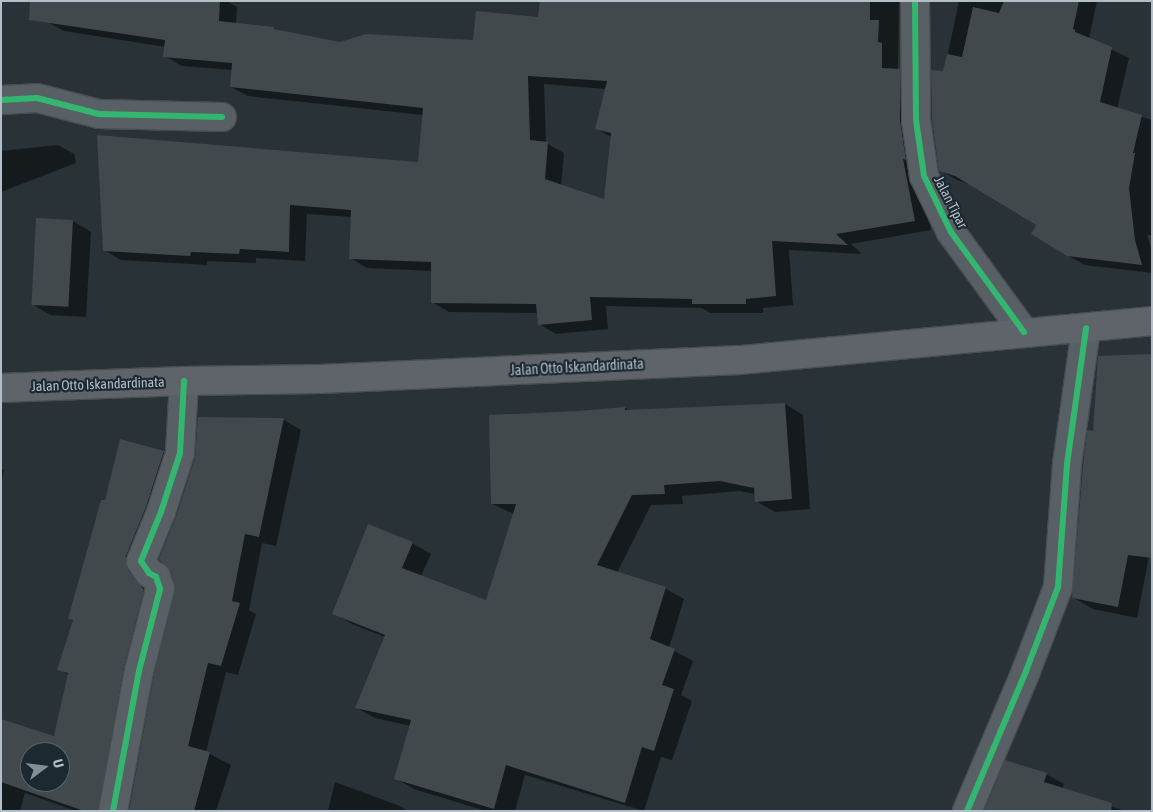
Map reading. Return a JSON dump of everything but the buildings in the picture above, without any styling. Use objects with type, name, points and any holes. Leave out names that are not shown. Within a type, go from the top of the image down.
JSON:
[{"type":"main road","name":"Jalan Otto Iskandardinata","points":[[1,388],[184,380],[320,379],[740,360],[1152,321]]},
{"type":"street","name":"Jalan Tipar","points":[[915,1],[916,120],[924,176],[951,232],[1024,332]]},
{"type":"street","points":[[1,100],[37,98],[99,114],[222,117]]},
{"type":"street","points":[[967,811],[1026,671],[1058,587],[1067,464],[1086,328]]},
{"type":"street","points":[[113,811],[139,671],[160,589],[156,577],[149,573],[141,561],[161,512],[180,453],[184,380]]},
{"type":"cycle path","points":[[915,1],[916,120],[924,176],[951,232],[1024,332]]},
{"type":"cycle path","points":[[1,100],[37,98],[99,114],[222,117]]},
{"type":"cycle path","points":[[967,811],[1026,671],[1058,587],[1067,464],[1086,328]]},
{"type":"cycle path","points":[[113,811],[139,671],[160,589],[156,577],[149,573],[141,561],[161,512],[180,453],[184,381]]}]
